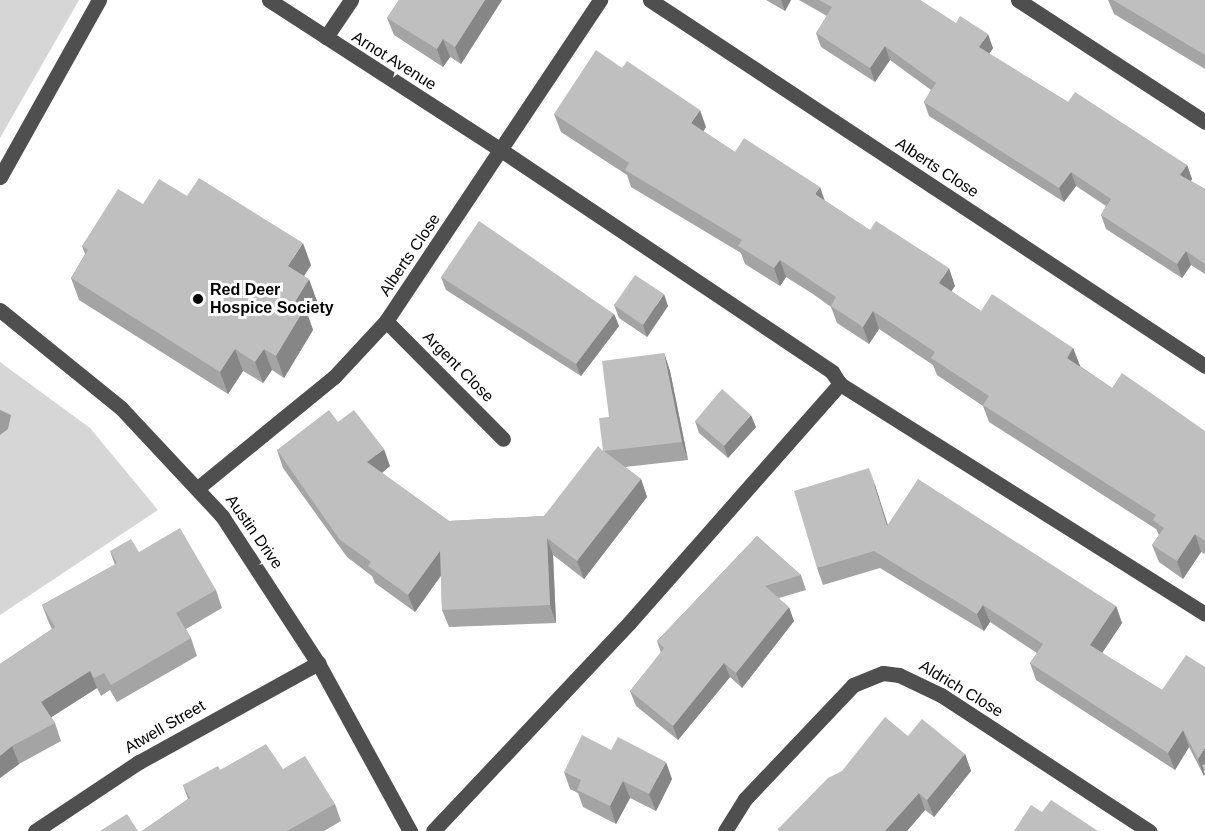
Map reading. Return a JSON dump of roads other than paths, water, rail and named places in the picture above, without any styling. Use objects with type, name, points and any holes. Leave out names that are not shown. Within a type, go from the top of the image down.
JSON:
[{"type":"street","points":[[0,177],[99,0]]},
{"type":"street","name":"Arnot Avenue","points":[[269,0],[501,150],[832,372],[840,384],[1205,614]]},
{"type":"street","points":[[326,37],[351,0]]},
{"type":"street","name":"Alberts Close","points":[[199,487],[334,377],[386,321],[600,0]]},
{"type":"street","name":"Alberts Close","points":[[650,0],[1205,366]]},
{"type":"street","points":[[1018,0],[1205,122]]},
{"type":"street","name":"Austin Drive","points":[[0,310],[86,377],[199,487],[318,663],[410,831]]},
{"type":"street","name":"Argent Close","points":[[386,321],[503,439]]},
{"type":"street","points":[[433,831],[629,623],[840,384]]},
{"type":"street","name":"Atwell Street","points":[[35,831],[139,762],[318,663]]},
{"type":"street","name":"Aldrich Close","points":[[725,831],[745,800],[853,685],[883,673],[900,675],[941,694],[1149,831]]},
{"type":"place","name":"Red Deer Hospice Society","points":[[198,299]]}]
